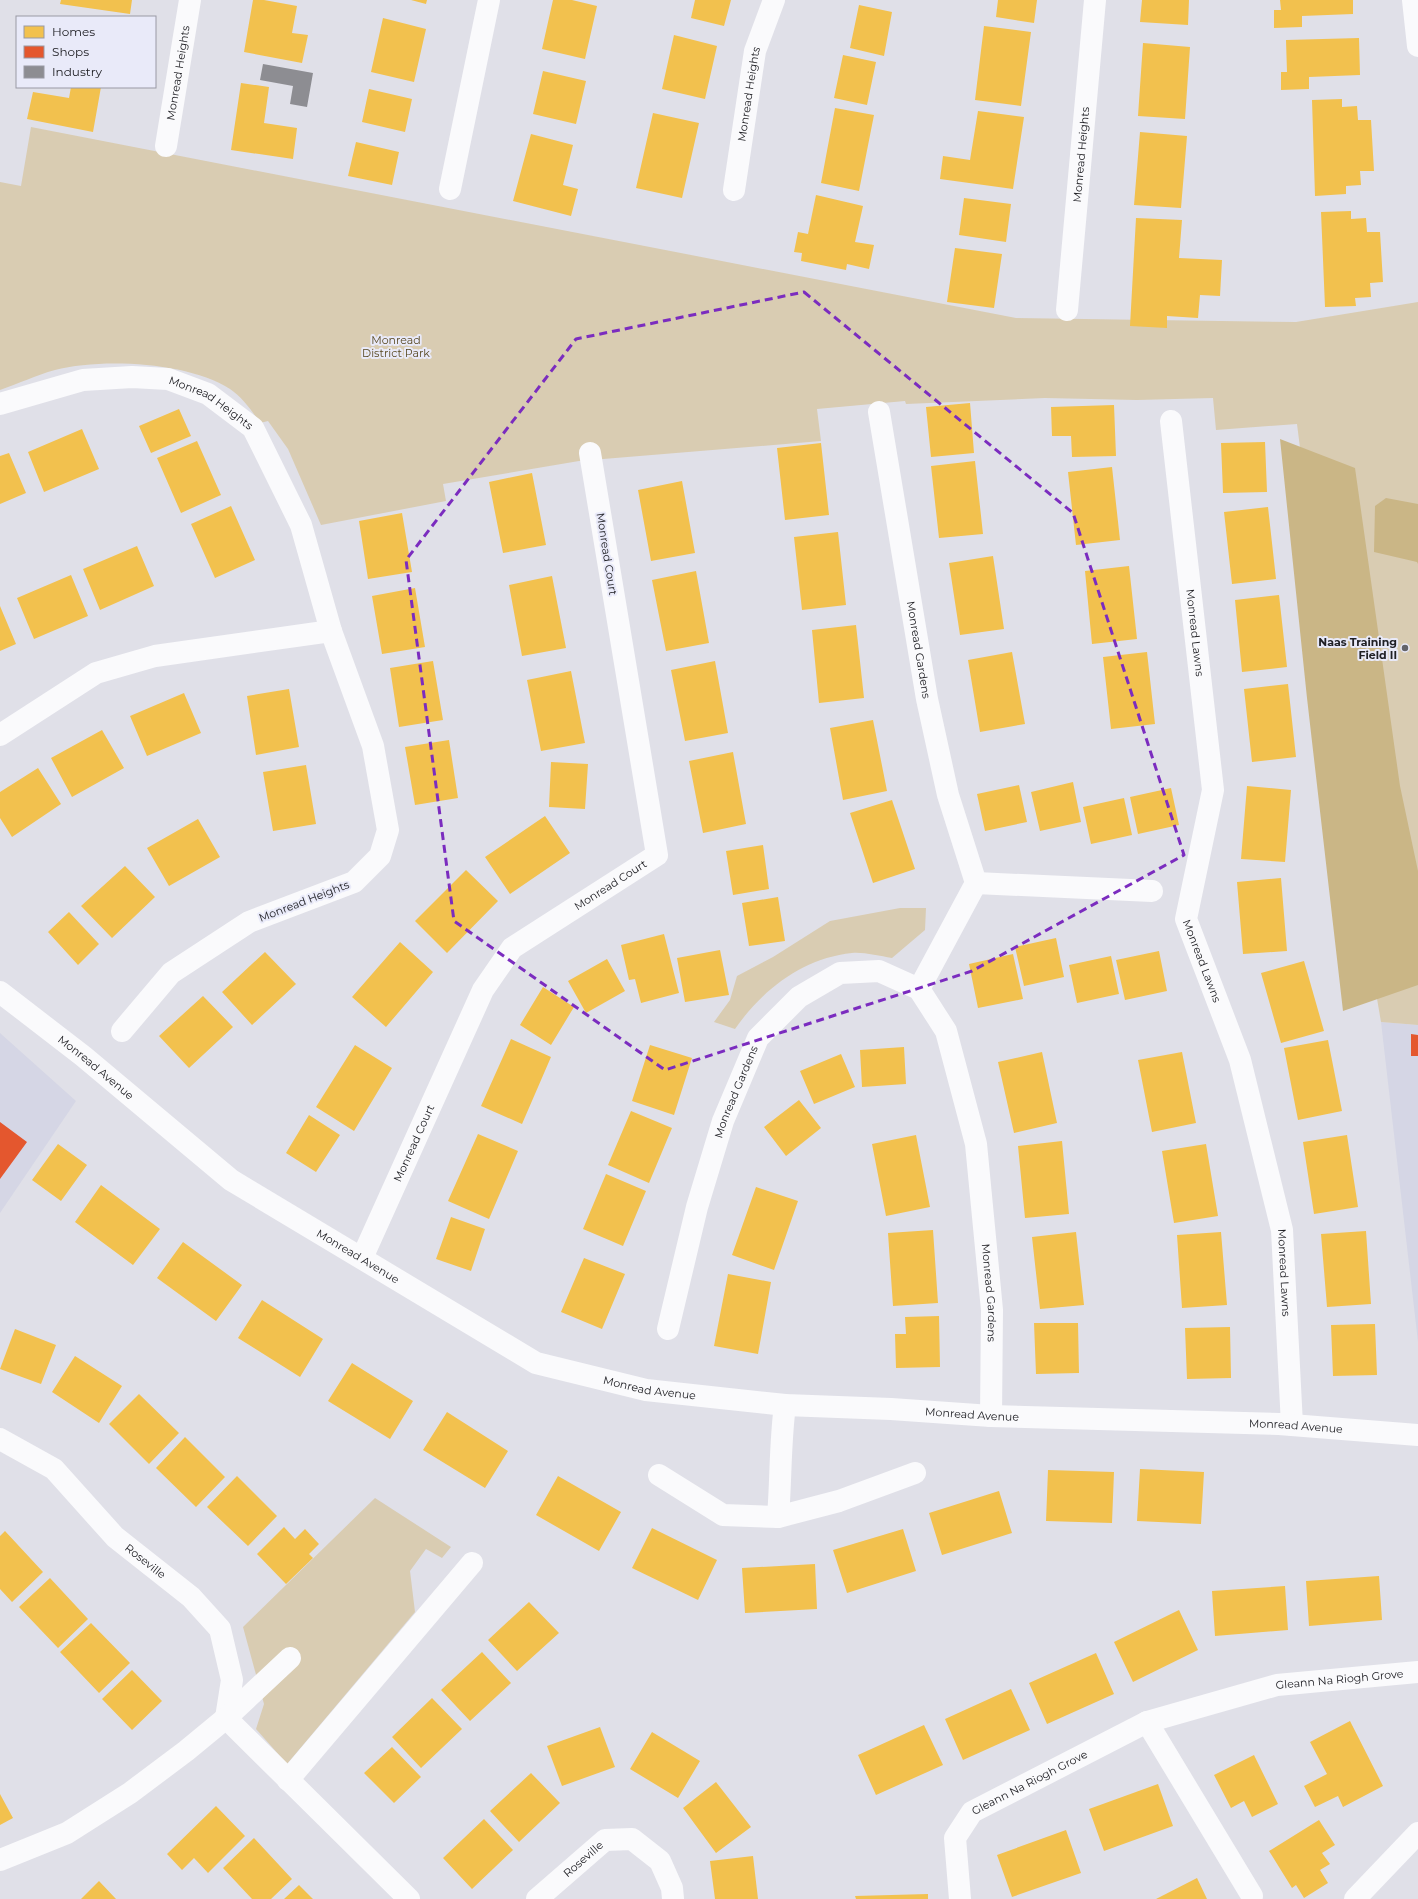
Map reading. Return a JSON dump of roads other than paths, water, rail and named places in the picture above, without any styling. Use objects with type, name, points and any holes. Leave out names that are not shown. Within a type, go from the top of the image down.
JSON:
[{"type":"street","name":"Monread Heights","points":[[166,146],[190,0]]},
{"type":"street","points":[[450,189],[489,0]]},
{"type":"street","name":"Monread Heights","points":[[734,190],[755,52],[774,0]]},
{"type":"street","name":"Monread Heights","points":[[1067,310],[1095,0]]},
{"type":"street","points":[[1413,0],[1418,46]]},
{"type":"street","name":"Monread Heights","points":[[0,404],[32,393],[83,380],[132,376],[168,379],[208,394],[253,428],[301,526],[331,631],[373,746],[388,830],[380,856],[354,882],[249,922],[171,973],[122,1031]]},
{"type":"street","name":"Monread Gardens","points":[[879,412],[927,699],[948,795],[976,883]]},
{"type":"street","name":"Monread Lawns","points":[[1171,421],[1213,790],[1186,919],[1240,1060],[1282,1230],[1292,1425]]},
{"type":"street","name":"Monread Court","points":[[362,1258],[483,990],[512,948],[657,855],[590,453]]},
{"type":"street","points":[[0,735],[96,673],[155,656],[331,631]]},
{"type":"street","points":[[919,988],[976,883],[1152,891]]},
{"type":"street","name":"Monread Gardens","points":[[668,1329],[697,1207],[723,1121],[758,1038],[799,997],[840,973],[879,971],[919,988],[946,1031],[976,1144],[992,1310],[991,1416]]},
{"type":"street","name":"Monread Avenue","points":[[0,992],[83,1056],[231,1180],[536,1363],[646,1390],[785,1405],[891,1408],[991,1416],[1292,1425],[1418,1435]]},
{"type":"street","points":[[778,1518],[782,1477],[782,1427],[785,1405]]},
{"type":"street","name":"Roseville","points":[[0,1439],[54,1469],[116,1538],[191,1597],[220,1629],[232,1680],[226,1718]]},
{"type":"street","points":[[659,1475],[723,1515],[778,1518],[839,1501],[915,1473]]},
{"type":"street","points":[[288,1780],[472,1563]]},
{"type":"street","points":[[0,1860],[67,1833],[130,1794],[226,1718],[290,1658]]},
{"type":"street","name":"Gleann Na Riogh Grove","points":[[960,1899],[956,1838],[972,1812],[1147,1722],[1277,1685],[1418,1672]]},
{"type":"street","points":[[226,1718],[409,1899]]},
{"type":"street","points":[[1147,1722],[1252,1896]]},
{"type":"street","points":[[1355,1899],[1417,1838]]},
{"type":"street","name":"Roseville","points":[[537,1899],[605,1840],[626,1839],[632,1839],[660,1861],[672,1888],[673,1899]]},
{"type":"place","name":"Naas Training Field II","points":[[1405,648]]},
{"type":"park label","name":"Monread District Park","points":[[396,346]]}]
